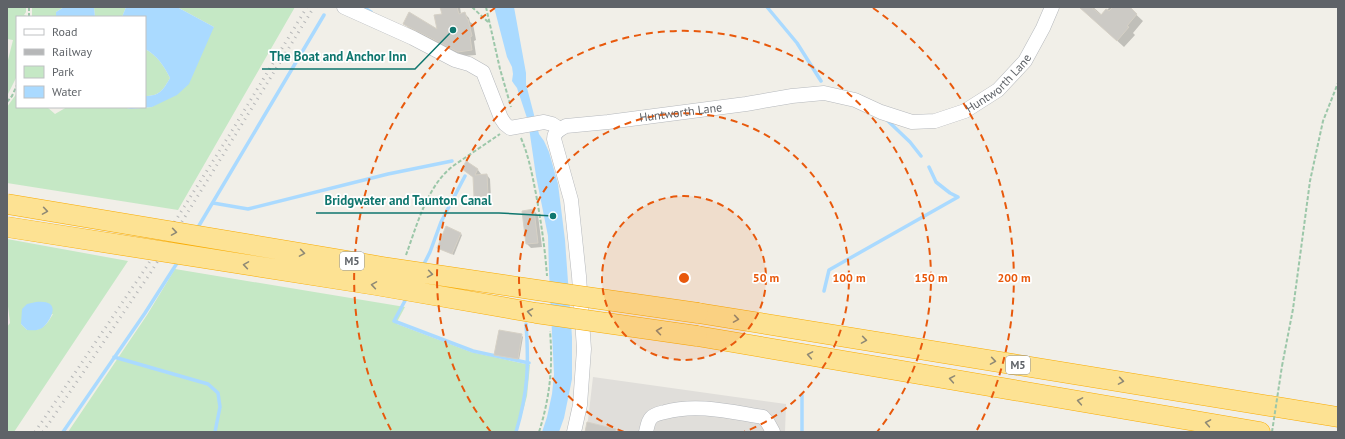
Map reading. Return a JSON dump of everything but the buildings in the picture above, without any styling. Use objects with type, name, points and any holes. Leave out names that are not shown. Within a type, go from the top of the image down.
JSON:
[{"type":"highway","name":"M5","points":[[7,204],[383,267],[698,313],[1338,417]]},
{"type":"highway","name":"M5","points":[[7,228],[376,285],[536,313],[697,336],[1260,432]]},
{"type":"street","points":[[344,7],[413,38],[455,60],[470,64],[483,72],[504,124],[519,127],[544,122],[552,124],[560,129],[554,135],[554,139],[571,200],[579,276],[584,349],[580,404],[574,432]]},
{"type":"street","name":"Huntworth Lane","points":[[560,129],[566,126],[746,104],[792,96],[824,94],[855,100],[881,112],[912,122],[935,121],[965,111],[998,90],[1025,61],[1043,28],[1052,7]]},
{"type":"street","points":[[646,432],[651,418],[660,413],[673,410],[704,408],[763,417],[773,432]]},
{"type":"path","points":[[472,7],[489,23]]},
{"type":"path","points":[[406,255],[434,187],[445,172],[519,127],[500,69],[486,7]]},
{"type":"path","points":[[1272,432],[1282,366],[1293,309],[1310,181],[1323,121],[1338,83]]},
{"type":"path","points":[[7,102],[16,87]]},
{"type":"shaded area","points":[[593,377],[786,404],[785,432],[585,432],[588,420]]},
{"type":"green space","points":[[7,7],[26,7],[26,12],[24,15],[27,16],[16,16],[16,78],[7,96],[7,64],[13,40],[7,39]]},
{"type":"green space","points":[[32,7],[64,7],[56,12],[56,16],[32,16]]},
{"type":"green space","points":[[94,7],[126,7],[122,16],[95,16]]},
{"type":"green space","points":[[177,7],[295,7],[178,210],[7,183],[7,107],[16,94],[16,108],[48,108],[55,114],[65,108],[131,109],[152,107],[214,27]]},
{"type":"green space","points":[[146,50],[160,61],[170,78],[160,92],[146,96]]},
{"type":"green space","points":[[7,239],[128,261],[14,432],[7,432],[7,327],[10,323],[7,298]],"holes":[[[53,314],[46,325],[36,330],[27,330],[21,324]]]},
{"type":"green space","points":[[175,269],[405,307],[397,324],[471,352],[530,365],[527,396],[517,432],[68,432],[147,315]]},
{"type":"water","points":[[64,7],[94,7],[95,16],[56,16],[56,12]]},
{"type":"water","points":[[126,7],[177,7],[214,27],[189,84],[177,95],[152,107],[146,108],[146,96],[154,95],[160,92],[170,78],[160,61],[146,50],[146,16],[122,16]]},
{"type":"water","points":[[494,7],[514,7],[526,73],[526,84],[539,134],[549,152],[558,184],[565,240],[572,337],[572,379],[564,418],[559,432],[542,432],[552,394],[554,374],[548,236],[536,176],[528,121],[517,88],[512,81],[512,67],[507,57]]},
{"type":"water","points":[[47,302],[50,304],[53,310],[52,314],[42,328],[37,330],[27,330],[21,324],[22,309],[27,304]]},
{"type":"waterway","points":[[363,7],[371,12]]},
{"type":"waterway","points":[[767,7],[797,43],[821,81]]},
{"type":"waterway","points":[[197,229],[324,15]]},
{"type":"waterway","points":[[888,121],[910,142],[921,156]]},
{"type":"waterway","points":[[213,203],[248,209],[388,174],[452,161]]},
{"type":"waterway","points":[[824,291],[829,270],[958,197],[950,193],[936,182],[929,167]]},
{"type":"waterway","points":[[423,266],[441,222],[465,176]]},
{"type":"waterway","points":[[63,432],[145,313],[179,260]]},
{"type":"waterway","points":[[407,297],[394,321],[473,351],[529,363]]},
{"type":"waterway","points":[[516,432],[523,404],[527,378],[526,324]]},
{"type":"waterway","points":[[114,357],[208,384],[218,393],[220,407],[215,432]]},
{"type":"waterway","points":[[802,395],[802,432]]},
{"type":"railway","points":[[35,432],[145,269],[230,134],[307,7]]},
{"type":"railway","points":[[43,432],[151,272],[314,7]]},
{"type":"place","name":"The Boat and Anchor Inn","points":[[453,30]]},
{"type":"place","name":"Bridgwater and Taunton Canal","points":[[553,216]]}]
